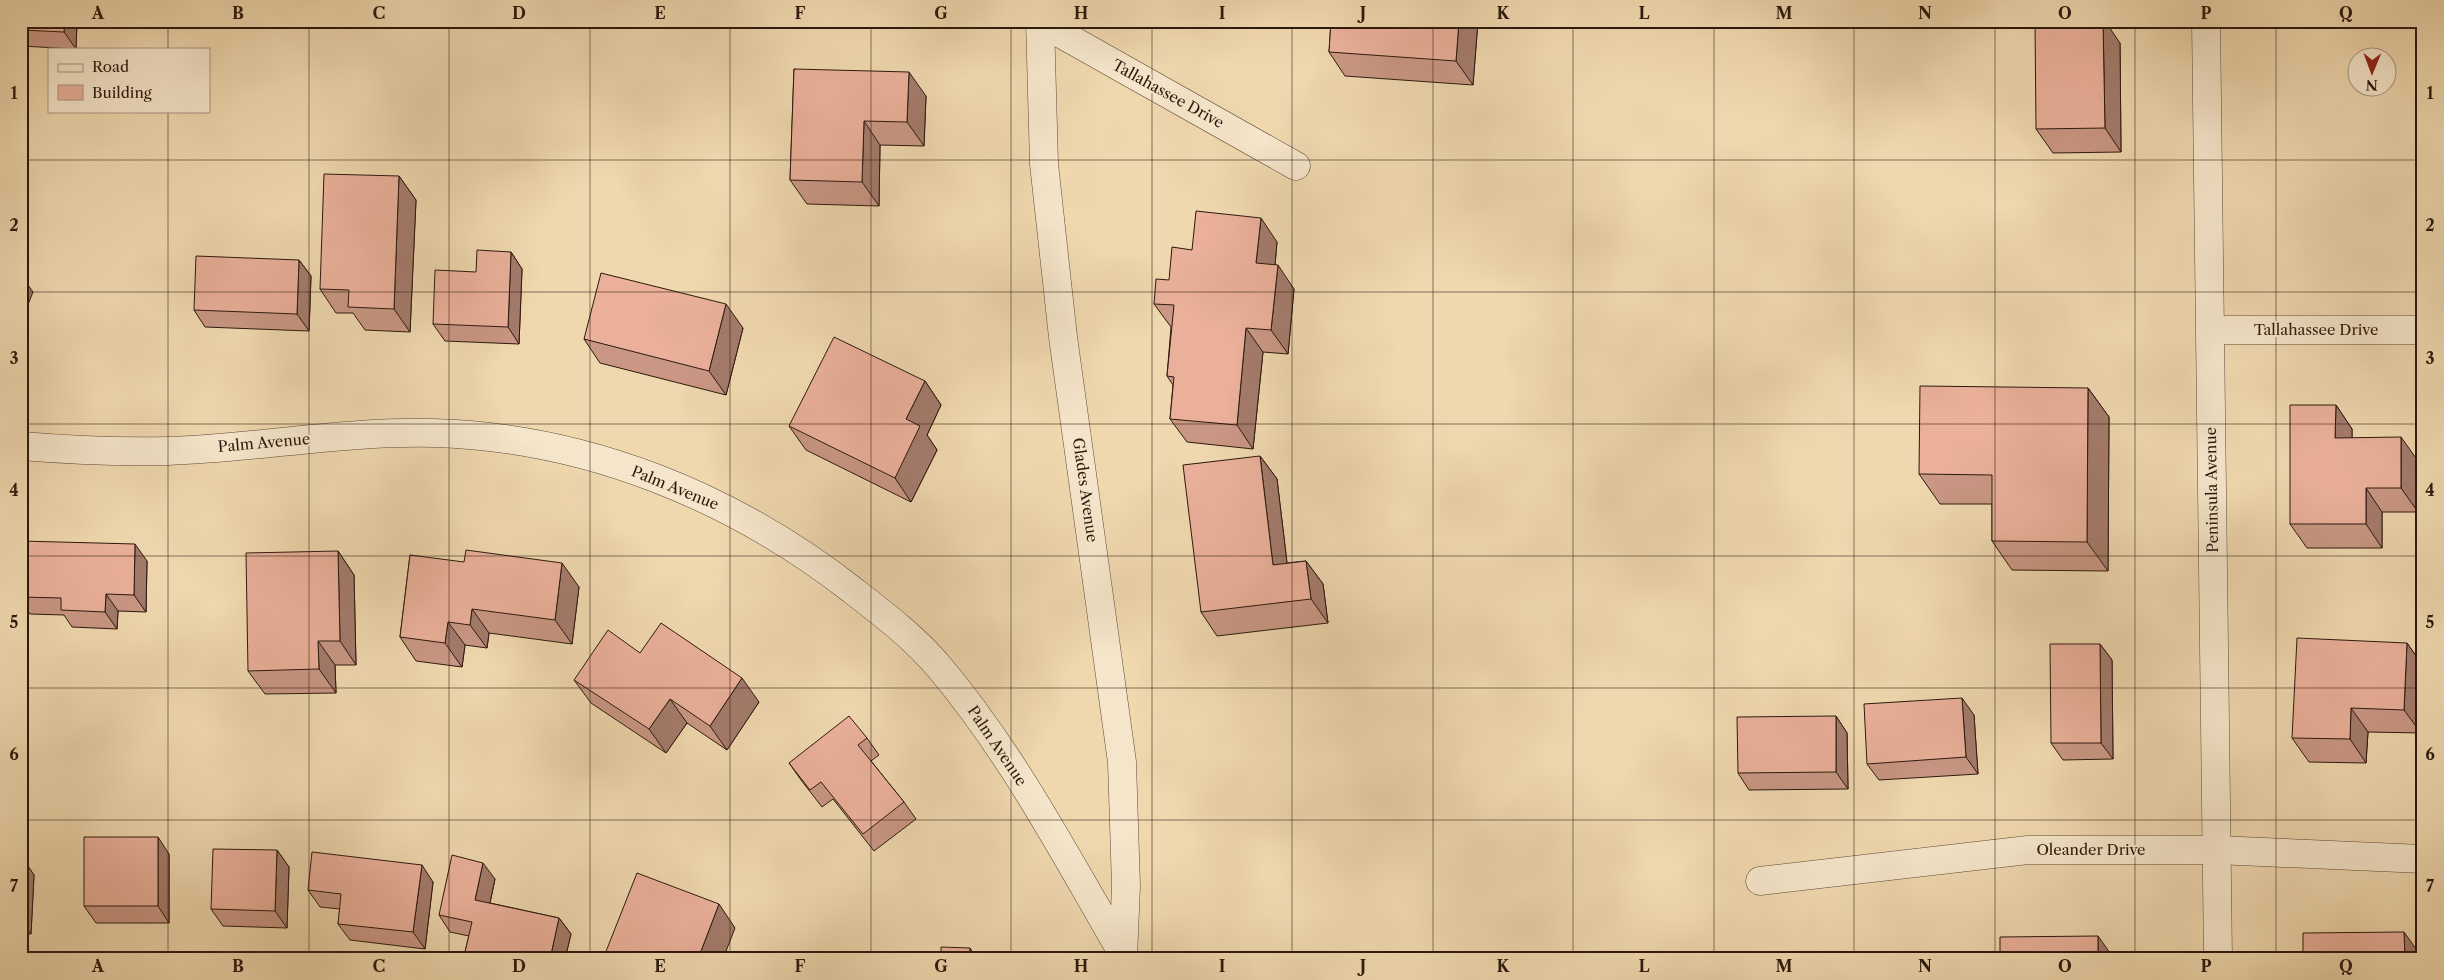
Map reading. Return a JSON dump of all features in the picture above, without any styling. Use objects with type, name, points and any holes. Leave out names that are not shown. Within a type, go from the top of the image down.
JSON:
[{"type":"street","name":"Peninsula Avenue","points":[[2206,21],[2218,959]]},
{"type":"street","name":"Tallahassee Drive","points":[[1040,22],[1296,166]]},
{"type":"street","name":"Glades Avenue","points":[[1040,22],[1039,46],[1045,174],[1064,337],[1122,762],[1126,886],[1123,956]]},
{"type":"street","name":"Tallahassee Drive","points":[[2210,330],[2423,330]]},
{"type":"street","name":"Palm Avenue","points":[[21,446],[61,450],[168,451],[377,434],[461,435],[530,442],[595,458],[659,478],[714,502],[768,533],[831,573],[888,617],[938,666],[980,719],[1017,772],[1123,956]]},
{"type":"street","name":"Oleander Drive","points":[[1760,881],[2028,850],[2216,850],[2423,859]]},
{"type":"building","points":[[21,21],[65,21],[64,32],[21,30]]},
{"type":"building","points":[[1331,21],[1459,21],[1456,61],[1329,52]]},
{"type":"building","points":[[2035,21],[2103,21],[2105,128],[2036,129]]},
{"type":"building","points":[[794,69],[909,72],[907,122],[864,121],[862,182],[790,180]]},
{"type":"building","points":[[324,174],[399,176],[394,309],[348,307],[349,290],[320,289]]},
{"type":"building","points":[[1196,211],[1261,218],[1256,263],[1278,265],[1271,330],[1246,328],[1237,425],[1170,419],[1174,377],[1167,376],[1174,305],[1154,304],[1156,279],[1169,280],[1172,247],[1192,250]]},
{"type":"building","points":[[477,250],[511,252],[508,327],[433,324],[435,270],[476,272]]},
{"type":"building","points":[[196,256],[299,260],[297,314],[194,310]]},
{"type":"building","points":[[601,273],[726,304],[709,371],[584,339]]},
{"type":"building","points":[[834,337],[925,381],[906,419],[920,426],[895,478],[789,426]]},
{"type":"building","points":[[1920,386],[2088,388],[2087,542],[1992,541],[1992,475],[1919,474]]},
{"type":"building","points":[[2290,405],[2336,405],[2335,438],[2401,437],[2401,488],[2366,488],[2366,524],[2290,524]]},
{"type":"building","points":[[1260,456],[1273,565],[1306,561],[1311,599],[1201,612],[1183,465]]},
{"type":"building","points":[[21,541],[135,544],[134,595],[106,594],[105,612],[61,610],[61,598],[21,597]]},
{"type":"building","points":[[466,550],[562,563],[555,620],[472,609],[470,625],[448,622],[445,643],[400,637],[410,555],[464,562]]},
{"type":"building","points":[[338,551],[340,641],[318,641],[319,669],[248,671],[246,553]]},
{"type":"building","points":[[661,623],[742,678],[710,726],[670,699],[649,729],[574,680],[608,630],[640,653]]},
{"type":"building","points":[[2297,638],[2407,643],[2404,710],[2351,708],[2350,739],[2292,738]]},
{"type":"building","points":[[2050,644],[2100,644],[2101,743],[2051,743]]},
{"type":"building","points":[[1962,698],[1966,757],[1867,764],[1864,704]]},
{"type":"building","points":[[849,716],[867,738],[858,745],[904,802],[863,834],[821,782],[810,790],[789,763]]},
{"type":"building","points":[[1836,716],[1836,772],[1738,773],[1737,717]]},
{"type":"building","points":[[84,837],[158,837],[158,906],[84,906]]},
{"type":"building","points":[[213,849],[277,850],[275,911],[211,909]]},
{"type":"building","points":[[312,852],[422,865],[413,932],[338,924],[341,894],[308,890]]},
{"type":"building","points":[[452,855],[483,863],[475,900],[559,918],[550,959],[496,959],[465,952],[472,922],[439,915]]},
{"type":"building","points":[[637,873],[719,904],[698,959],[603,959]]},
{"type":"building","points":[[2404,932],[2405,959],[2303,959],[2303,933]]},
{"type":"building","points":[[2098,936],[2098,959],[2000,959],[2000,937]]},
{"type":"building","points":[[941,947],[970,948],[969,959],[941,959]]}]
